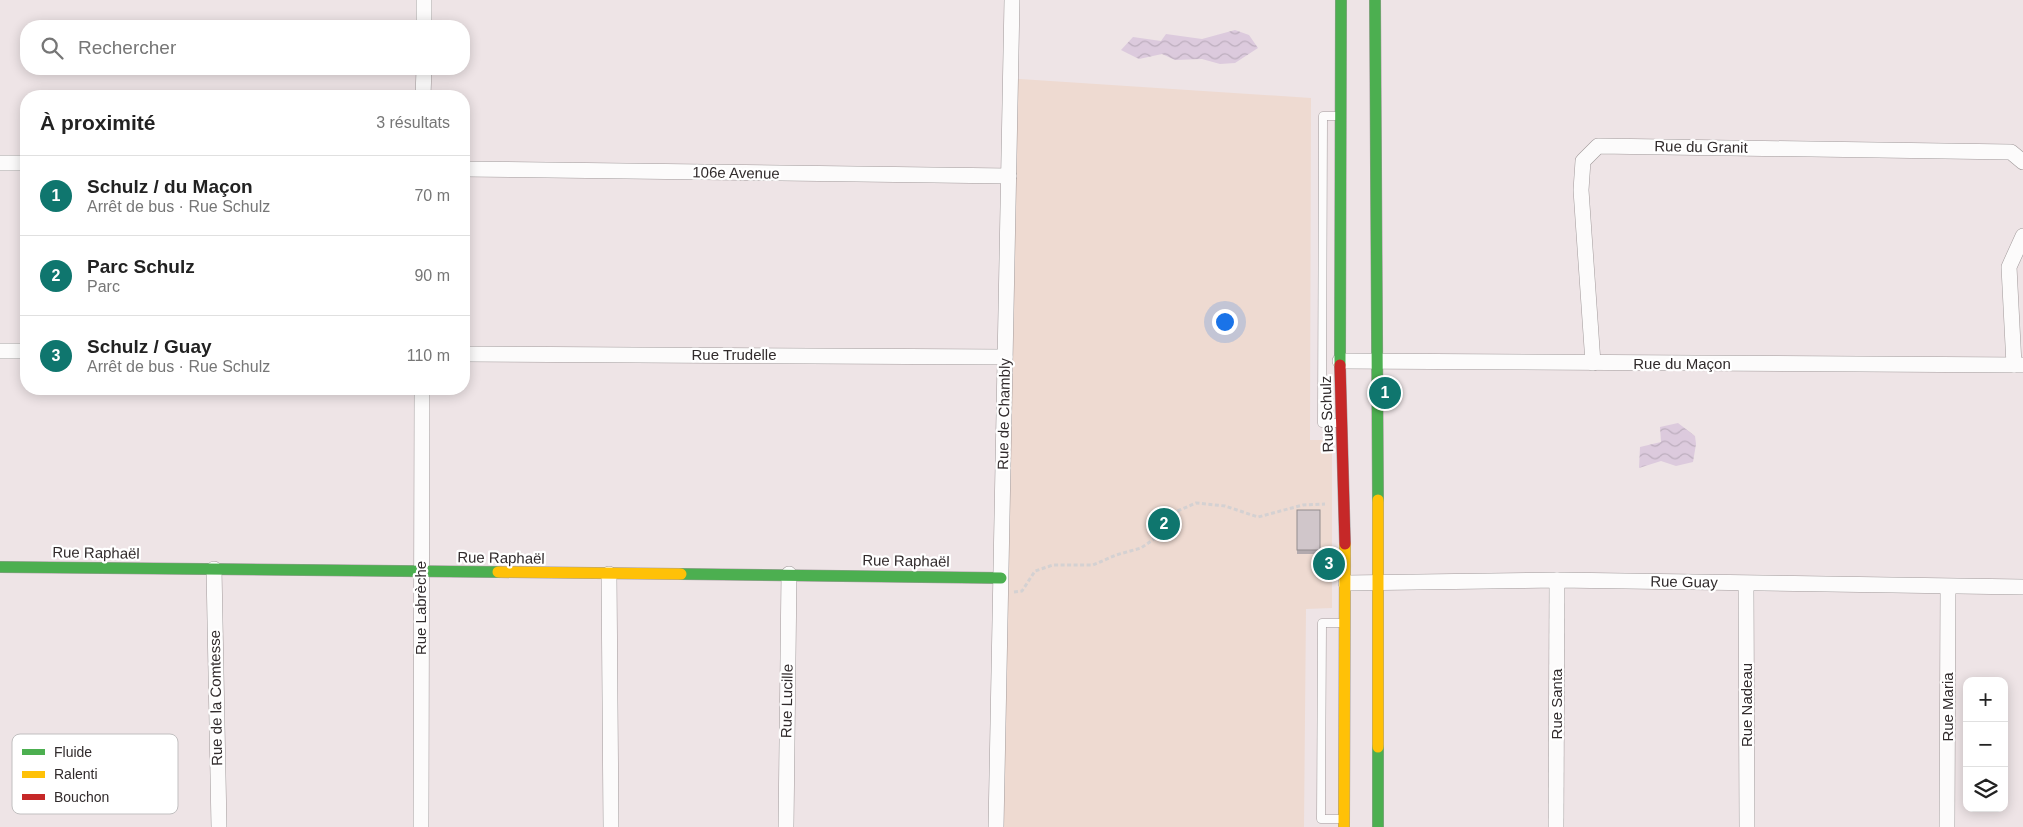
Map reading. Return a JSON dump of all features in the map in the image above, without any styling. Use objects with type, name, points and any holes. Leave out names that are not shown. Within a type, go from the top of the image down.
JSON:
[{"type":"street","points":[[424,0],[424,20]]},
{"type":"street","name":"Rue de Chambly","points":[[996,827],[1012,0]]},
{"type":"street","name":"Rue Schulz","points":[[1341,0],[1341,116],[1345,178],[1340,361],[1346,583],[1344,823]]},
{"type":"street","points":[[1374,0],[1371,178],[1379,583],[1378,827]]},
{"type":"street","points":[[423,90],[424,75]]},
{"type":"street","name":"Rue du Granit","points":[[1593,363],[1581,190],[1583,161],[1598,146],[2011,152],[2023,162]]},
{"type":"street","points":[[0,163],[20,163]]},
{"type":"street","name":"106e Avenue","points":[[470,169],[1008,176]]},
{"type":"street","points":[[2018,365],[2010,267],[2023,236]]},
{"type":"street","points":[[0,351],[20,351]]},
{"type":"street","name":"Rue Trudelle","points":[[470,354],[1005,357]]},
{"type":"street","name":"Rue du Maçon","points":[[1340,361],[2018,365]]},
{"type":"street","name":"Rue Labrèche","points":[[421,827],[422,395]]},
{"type":"street","name":"Rue Raphaël","points":[[0,567],[609,574],[789,574],[1001,586]]},
{"type":"street","name":"Rue de la Comtesse","points":[[214,569],[219,827]]},
{"type":"street","points":[[609,574],[611,827]]},
{"type":"street","name":"Rue Lucille","points":[[786,827],[789,574]]},
{"type":"street","name":"Rue Guay","points":[[1346,583],[1557,580],[2023,587]]},
{"type":"street","name":"Rue Santa","points":[[1556,827],[1557,580]]},
{"type":"street","name":"Rue Nadeau","points":[[1746,584],[1747,827]]},
{"type":"street","name":"Rue Maria","points":[[1947,827],[1948,587]]},
{"type":"lane","points":[[1341,116],[1323,116],[1322,423],[1342,423]]},
{"type":"lane","points":[[1344,823],[1321,818],[1322,623],[1345,623]]},
{"type":"path","points":[[1001,586],[1022,591],[1035,571],[1053,566],[1093,565],[1116,555],[1141,548],[1154,539],[1160,528],[1175,512],[1196,502],[1224,506],[1258,517],[1303,505],[1344,504]]},
{"type":"shaded area","points":[[1005,78],[1311,98],[1310,440],[1332,440],[1332,608],[1306,609],[1304,827],[990,827]]},
{"type":"water","points":[[1235,30],[1249,35],[1258,48],[1235,63],[1220,64],[1202,59],[1175,60],[1162,54],[1139,59],[1121,50],[1133,37],[1161,41],[1166,34],[1202,39]]},
{"type":"water","points":[[1678,423],[1695,436],[1696,444],[1693,462],[1676,466],[1661,461],[1639,468],[1640,447],[1661,442],[1660,427]]},
{"type":"building","points":[[1297,510],[1320,510],[1320,550],[1297,550]]},
{"type":"traffic: fast","points":[[1340,365],[1341,0]]},
{"type":"traffic: fast","points":[[1375,0],[1378,500]]},
{"type":"traffic: fast","points":[[0,567],[498,572]]},
{"type":"traffic: fast","points":[[681,574],[1001,578]]},
{"type":"traffic: fast","points":[[1378,747],[1378,827]]},
{"type":"traffic: slow","points":[[1378,500],[1378,747]]},
{"type":"traffic: slow","points":[[1344,827],[1345,544]]},
{"type":"traffic: slow","points":[[498,572],[681,574]]},
{"type":"traffic: jam","points":[[1340,365],[1345,544]]},
{"type":"place","name":"Schulz / du Maçon","points":[[1385,393]]},
{"type":"place","name":"Parc Schulz","points":[[1164,524]]},
{"type":"place","name":"Schulz / Guay","points":[[1329,564]]}]
